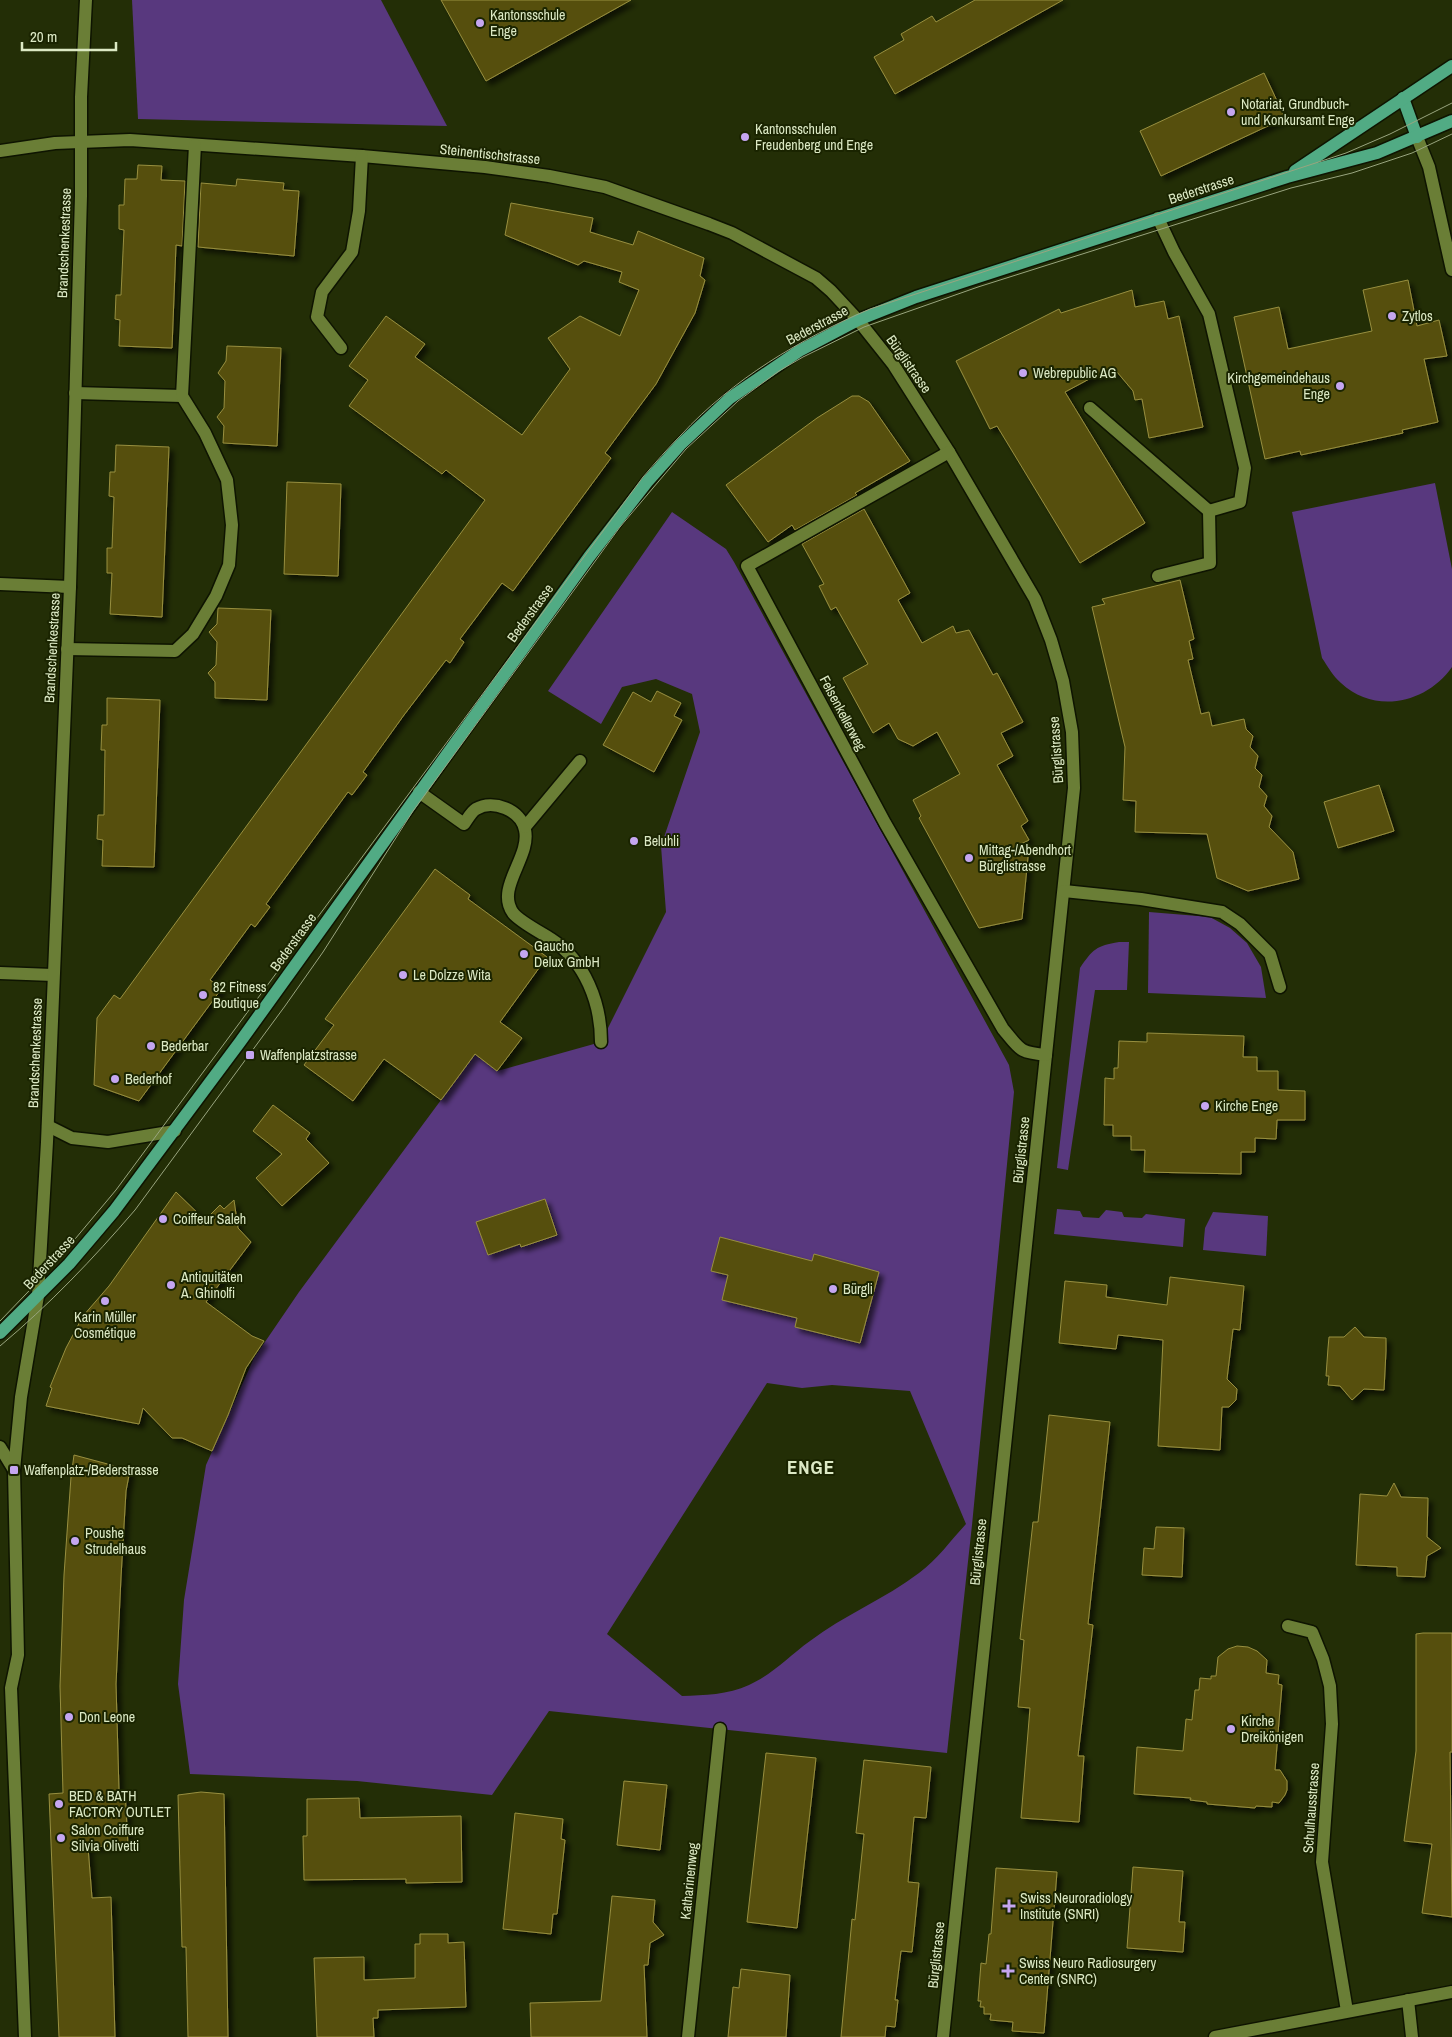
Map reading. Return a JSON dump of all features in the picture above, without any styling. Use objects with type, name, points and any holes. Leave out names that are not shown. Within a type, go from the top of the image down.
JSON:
[{"type":"main road","name":"Bederstrasse","points":[[1286,177],[1452,66]]},
{"type":"main road","points":[[1403,98],[1417,137]]},
{"type":"main road","name":"Bederstrasse","points":[[0,1333],[69,1264],[114,1211],[610,529],[680,444],[730,398],[799,351],[858,320],[916,297],[1286,177],[1377,153],[1452,121]]},
{"type":"street","name":"Brandschenkestrasse","points":[[38,1296],[48,1126],[70,587],[82,141],[81,97],[86,0]]},
{"type":"street","points":[[1417,137],[1429,167],[1452,270]]},
{"type":"street","name":"Steinentischstrasse","points":[[0,151],[82,141],[130,140],[362,156],[485,167],[549,176],[605,187],[665,207],[732,233],[816,278],[858,320]]},
{"type":"street","points":[[67,649],[175,651],[193,634],[216,596],[229,565],[232,525],[226,480],[205,433],[182,396],[195,144]]},
{"type":"street","points":[[341,348],[317,318],[322,292],[352,252],[358,211],[362,156]]},
{"type":"street","points":[[1158,218],[1174,252],[1209,314],[1245,468],[1240,502],[1209,511]]},
{"type":"street","name":"Bürglistrasse","points":[[858,320],[893,364],[949,452],[1035,599],[1064,681],[1072,732],[1074,788],[1064,891],[944,2037]]},
{"type":"street","points":[[75,393],[182,396]]},
{"type":"street","points":[[1090,408],[1209,511],[1210,563],[1158,576]]},
{"type":"street","name":"Felsenkellerweg","points":[[949,452],[747,566],[885,822],[1003,1029],[1022,1051],[1046,1055]]},
{"type":"street","points":[[0,584],[70,587]]},
{"type":"street","points":[[525,827],[580,761]]},
{"type":"street","points":[[419,792],[464,824],[475,809],[491,805],[514,812],[525,827],[526,839],[522,857],[511,881],[508,900],[514,914],[562,946],[574,960],[598,1008],[601,1042]]},
{"type":"street","points":[[1064,891],[1142,899],[1222,912],[1240,924],[1270,954],[1280,987]]},
{"type":"street","points":[[0,973],[53,975]]},
{"type":"street","points":[[48,1126],[72,1138],[108,1142],[174,1131]]},
{"type":"street","points":[[25,2037],[11,1688],[18,1655],[14,1470],[21,1396],[38,1296]]},
{"type":"street","points":[[0,1447],[14,1470]]},
{"type":"street","name":"Schulhausstrasse","points":[[1288,1626],[1312,1632],[1323,1659],[1330,1686],[1332,1724],[1322,1862],[1347,2011]]},
{"type":"street","name":"Katharinenweg","points":[[688,2037],[720,1729]]},
{"type":"street","points":[[1215,2037],[1452,1992]]},
{"type":"street","points":[[1408,2000],[1412,2037]]},
{"type":"shaded area","points":[[132,0],[381,0],[447,126],[138,119]]},
{"type":"shaded area","points":[[1435,483],[1452,569],[1452,667],[1429,689],[1415,696],[1400,700],[1384,701],[1369,699],[1355,693],[1341,683],[1322,658],[1292,512]]},
{"type":"shaded area","points":[[672,512],[726,549],[1009,1065],[1014,1092],[972,1525],[947,1753],[549,1711],[492,1795],[357,1781],[190,1774],[178,1684],[184,1600],[206,1465],[254,1358],[299,1292],[475,1054],[497,1071],[601,1042],[666,912],[661,846],[700,732],[692,694],[656,679],[622,687],[601,724],[548,691]],"holes":[[[767,1383],[802,1388],[832,1385],[910,1391],[966,1524],[926,1568],[892,1591],[823,1632],[773,1671],[757,1681],[724,1693],[682,1696],[607,1634]]]},
{"type":"shaded area","points":[[1149,912],[1210,917],[1230,928],[1247,943],[1261,967],[1266,998],[1148,993]]},
{"type":"shaded area","points":[[1119,942],[1129,942],[1127,990],[1095,990],[1068,1170],[1057,1168],[1080,968],[1088,956],[1096,949]]},
{"type":"shaded area","points":[[1057,1209],[1080,1211],[1083,1217],[1099,1218],[1106,1210],[1122,1212],[1124,1217],[1142,1218],[1146,1214],[1185,1219],[1183,1247],[1054,1234]]},
{"type":"shaded area","points":[[1213,1212],[1268,1216],[1266,1256],[1203,1250],[1205,1228]]},
{"type":"building","points":[[441,0],[631,0],[486,81]]},
{"type":"building","points":[[975,0],[1063,0],[895,94],[874,57],[904,40],[901,34],[932,16],[936,22]]},
{"type":"building","points":[[1264,73],[1285,118],[1161,176],[1140,131]]},
{"type":"building","points":[[138,165],[162,166],[161,180],[185,181],[182,246],[176,245],[172,348],[119,346],[120,320],[115,319],[116,295],[121,295],[124,230],[119,229],[119,205],[124,205],[125,179],[137,179]]},
{"type":"building","points":[[237,179],[284,183],[283,190],[299,191],[294,256],[198,247],[201,183],[236,186]]},
{"type":"building","points":[[511,203],[593,218],[590,232],[633,245],[638,231],[704,258],[700,276],[705,280],[695,313],[656,384],[605,453],[611,458],[513,591],[502,583],[460,639],[464,642],[450,663],[446,660],[404,715],[363,772],[367,775],[352,795],[348,792],[266,904],[270,907],[255,927],[251,924],[210,980],[222,988],[139,1101],[94,1085],[97,1018],[114,995],[120,999],[485,500],[446,470],[442,474],[349,406],[368,380],[349,366],[386,316],[425,344],[415,357],[522,435],[570,369],[548,338],[580,316],[620,336],[639,290],[619,282],[622,272],[584,261],[578,265],[505,235]]},
{"type":"building","name":"Kirchgemeindehaus Enge","points":[[1408,280],[1417,326],[1439,320],[1447,356],[1424,359],[1438,422],[1402,430],[1403,433],[1301,455],[1300,451],[1265,459],[1234,317],[1279,307],[1288,349],[1372,331],[1363,290]]},
{"type":"building","points":[[1132,290],[1135,307],[1164,301],[1168,319],[1179,316],[1203,427],[1149,438],[1142,399],[1135,400],[1133,391],[1117,372],[1093,377],[1065,392],[1145,523],[1080,563],[997,426],[990,429],[956,361],[1059,309],[1061,313]]},
{"type":"building","points":[[227,346],[281,348],[277,446],[223,443],[224,426],[217,417],[224,408],[225,381],[218,373],[226,361]]},
{"type":"building","points":[[852,396],[859,396],[869,402],[910,461],[855,493],[857,495],[795,530],[792,525],[768,542],[726,485],[817,418]]},
{"type":"building","points":[[116,445],[169,447],[162,617],[110,614],[112,573],[107,573],[107,548],[112,548],[114,497],[109,496],[110,472],[115,472]]},
{"type":"building","points":[[287,482],[341,484],[338,576],[284,574]]},
{"type":"building","points":[[864,509],[910,593],[898,600],[922,643],[953,626],[956,633],[969,630],[993,675],[997,673],[1023,722],[1001,733],[1013,756],[997,765],[1028,821],[1021,826],[1029,840],[1021,844],[1028,857],[1022,919],[979,928],[919,818],[921,816],[913,800],[960,774],[937,732],[913,746],[898,739],[889,723],[873,733],[843,678],[868,664],[836,607],[831,610],[819,586],[824,584],[802,544]]},
{"type":"building","points":[[1180,580],[1194,639],[1189,641],[1193,659],[1188,660],[1201,714],[1209,712],[1212,726],[1244,719],[1246,729],[1253,736],[1250,747],[1258,756],[1255,768],[1262,775],[1259,787],[1267,796],[1264,806],[1272,816],[1269,827],[1293,852],[1299,879],[1248,891],[1217,878],[1207,834],[1135,832],[1136,801],[1123,800],[1125,747],[1092,607],[1105,604],[1102,599]]},
{"type":"building","points":[[218,608],[271,610],[267,700],[215,698],[215,682],[208,673],[216,665],[217,642],[209,632],[217,624]]},
{"type":"building","points":[[657,691],[681,703],[674,716],[682,720],[654,772],[603,745],[633,692],[651,702]]},
{"type":"building","points":[[107,698],[160,700],[154,867],[102,866],[103,840],[97,839],[98,815],[104,815],[105,750],[101,750],[102,725],[107,725]]},
{"type":"building","points":[[1379,785],[1394,831],[1338,848],[1324,802]]},
{"type":"building","points":[[435,869],[470,895],[468,899],[547,957],[500,1022],[522,1038],[497,1071],[475,1054],[441,1100],[384,1059],[353,1101],[304,1065],[334,1025],[325,1019]]},
{"type":"building","name":"Kirche Enge","points":[[1147,1033],[1244,1036],[1243,1057],[1257,1057],[1257,1071],[1278,1071],[1278,1090],[1305,1091],[1305,1120],[1277,1120],[1276,1139],[1255,1138],[1255,1152],[1241,1152],[1241,1174],[1144,1172],[1145,1150],[1131,1150],[1131,1136],[1113,1136],[1113,1125],[1104,1125],[1105,1078],[1114,1079],[1114,1068],[1118,1068],[1119,1041],[1147,1042]]},
{"type":"building","points":[[273,1105],[310,1133],[306,1139],[329,1163],[282,1206],[256,1178],[282,1154],[253,1131]]},
{"type":"building","points":[[176,1192],[205,1220],[220,1205],[224,1209],[234,1200],[238,1228],[251,1242],[206,1302],[252,1336],[264,1341],[246,1368],[212,1451],[182,1438],[172,1438],[143,1408],[139,1424],[46,1406],[52,1388],[50,1387],[66,1348],[83,1316],[109,1286]]},
{"type":"building","points":[[545,1199],[557,1235],[521,1247],[520,1244],[488,1255],[476,1222]]},
{"type":"building","points":[[720,1237],[812,1261],[814,1254],[879,1272],[860,1343],[795,1327],[797,1318],[722,1300],[728,1275],[711,1271]]},
{"type":"building","points":[[1170,1277],[1244,1286],[1240,1330],[1233,1329],[1227,1379],[1237,1389],[1236,1400],[1229,1407],[1222,1407],[1220,1450],[1158,1446],[1163,1340],[1118,1335],[1116,1349],[1059,1343],[1065,1281],[1107,1285],[1106,1297],[1167,1305]]},
{"type":"building","points":[[1355,1327],[1364,1337],[1386,1338],[1386,1351],[1384,1390],[1364,1389],[1352,1400],[1340,1386],[1328,1385],[1329,1376],[1326,1376],[1329,1337],[1344,1337]]},
{"type":"building","points":[[1049,1415],[1110,1422],[1088,1624],[1093,1625],[1078,1756],[1084,1756],[1079,1822],[1021,1818],[1030,1708],[1018,1707],[1024,1640],[1020,1639],[1033,1522],[1038,1522]]},
{"type":"building","points":[[74,1455],[130,1470],[126,1491],[116,1684],[119,1791],[125,1790],[128,1845],[88,1847],[92,1898],[111,1897],[115,2037],[59,2037],[49,1794],[63,1793],[60,1686],[64,1575]]},
{"type":"building","points":[[1394,1483],[1401,1497],[1428,1498],[1427,1537],[1441,1548],[1427,1556],[1425,1577],[1397,1576],[1397,1567],[1356,1565],[1360,1494],[1387,1496]]},
{"type":"building","points":[[1156,1527],[1184,1528],[1182,1577],[1142,1575],[1144,1548],[1154,1549]]},
{"type":"building","points":[[1452,1633],[1452,1752],[1450,1752],[1452,1917],[1422,1913],[1432,1844],[1404,1841],[1416,1751],[1416,1634]]},
{"type":"building","name":"Kirche Dreikönigen","points":[[1237,1646],[1248,1647],[1257,1651],[1267,1660],[1266,1673],[1279,1675],[1278,1684],[1282,1685],[1275,1770],[1280,1770],[1287,1781],[1285,1795],[1279,1803],[1272,1802],[1272,1807],[1256,1806],[1255,1808],[1207,1804],[1207,1802],[1190,1800],[1191,1798],[1134,1794],[1137,1747],[1183,1751],[1186,1719],[1192,1720],[1195,1690],[1199,1690],[1200,1678],[1211,1679],[1211,1676],[1216,1676],[1218,1657],[1228,1649]]},
{"type":"building","points":[[766,1753],[816,1758],[797,1928],[747,1922]]},
{"type":"building","points":[[864,1760],[931,1767],[926,1818],[914,1817],[908,1882],[919,1883],[912,1952],[901,1951],[895,2000],[898,2000],[895,2027],[886,2026],[885,2037],[841,2037],[852,1919],[855,1920],[864,1834],[856,1833]]},
{"type":"building","points":[[624,1781],[667,1785],[660,1850],[617,1845]]},
{"type":"building","points":[[201,1792],[224,1794],[228,2037],[188,2037],[186,1947],[182,1947],[178,1795]]},
{"type":"building","points":[[359,1798],[360,1818],[461,1816],[462,1882],[406,1883],[406,1879],[304,1880],[303,1836],[307,1836],[307,1799]]},
{"type":"building","points":[[515,1813],[563,1819],[561,1839],[565,1840],[557,1914],[553,1914],[551,1934],[503,1929]]},
{"type":"building","points":[[1133,1867],[1183,1871],[1179,1922],[1185,1922],[1183,1952],[1127,1948]]},
{"type":"building","points":[[996,1868],[1057,1872],[1044,2033],[1012,2031],[1013,2022],[990,2020],[991,2014],[984,2014],[984,2007],[980,2007],[981,2001],[978,2001],[981,1963],[986,1964],[989,1934],[991,1934]]},
{"type":"building","points":[[612,1896],[655,1900],[653,1922],[664,1935],[650,1943],[648,1965],[644,1965],[647,2037],[531,2037],[530,2003],[601,2001]]},
{"type":"building","points":[[420,1934],[448,1934],[448,1943],[464,1942],[466,2007],[378,2010],[378,2018],[373,2018],[374,2037],[317,2037],[314,1958],[364,1957],[364,1980],[415,1978],[415,1944],[420,1944]]},
{"type":"building","points":[[741,1969],[790,1975],[786,2037],[728,2037],[733,1987],[739,1988]]},
{"type":"tram line","points":[[0,1321],[50,1269],[116,1190],[643,477],[676,440],[723,396],[745,378],[793,347],[870,309],[1346,153],[1390,134],[1452,103]]},
{"type":"tram line","points":[[0,1346],[70,1281],[135,1210],[323,952],[413,811],[620,527],[686,449],[738,401],[779,371],[864,327],[978,287],[1291,188],[1352,173],[1412,153],[1452,134]]},
{"type":"place","name":"Kantonsschule Enge","points":[[480,23]]},
{"type":"place","name":"Notariat, Grundbuch- und Konkursamt Enge","points":[[1231,112]]},
{"type":"place","name":"Kantonsschulen Freudenberg und Enge","points":[[745,137]]},
{"type":"place","name":"Zytlos","points":[[1392,316]]},
{"type":"place","name":"Webrepublic AG","points":[[1023,373]]},
{"type":"place","name":"Kirchgemeindehaus Enge","points":[[1340,386]]},
{"type":"place","name":"Beluhli","points":[[634,841]]},
{"type":"place","name":"Mittag-/Abendhort Bürglistrasse","points":[[969,858]]},
{"type":"place","name":"Gaucho Delux GmbH","points":[[524,954]]},
{"type":"place","name":"Le Dolzze Wita","points":[[403,975]]},
{"type":"place","name":"82 Fitness Boutique","points":[[203,995]]},
{"type":"place","name":"Bederbar","points":[[151,1046]]},
{"type":"place","name":"Waffenplatzstrasse","points":[[250,1055]]},
{"type":"place","name":"Bederhof","points":[[115,1079]]},
{"type":"place","name":"Kirche Enge","points":[[1205,1106]]},
{"type":"place","name":"Coiffeur Saleh","points":[[163,1219]]},
{"type":"place","name":"Antiquitäten A. Ghinolfi","points":[[171,1285]]},
{"type":"place","name":"Bürgli","points":[[833,1289]]},
{"type":"place","name":"Karin Müller Cosmétique","points":[[105,1301]]},
{"type":"place","name":"Waffenplatz-/Bederstrasse","points":[[14,1470]]},
{"type":"place","name":"Poushe Strudelhaus","points":[[75,1541]]},
{"type":"place","name":"Don Leone","points":[[69,1717]]},
{"type":"place","name":"Kirche Dreikönigen","points":[[1231,1729]]},
{"type":"place","name":"BED & BATH FACTORY OUTLET","points":[[59,1804]]},
{"type":"place","name":"Salon Coiffure Silvia Olivetti","points":[[61,1838]]},
{"type":"place","name":"Swiss Neuroradiology Institute (SNRI)","points":[[1009,1906]]},
{"type":"place","name":"Swiss Neuro Radiosurgery Center (SNRC)","points":[[1008,1971]]},
{"type":"district","name":"ENGE","points":[[811,1467]]}]
